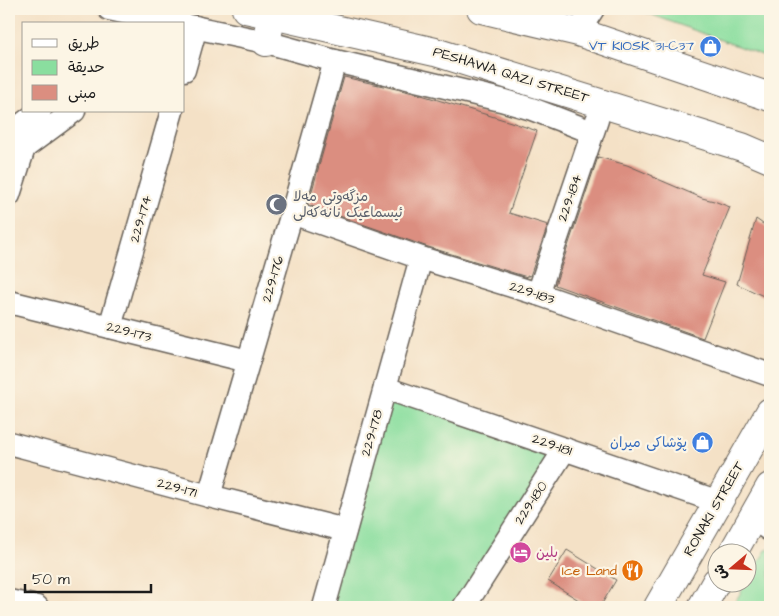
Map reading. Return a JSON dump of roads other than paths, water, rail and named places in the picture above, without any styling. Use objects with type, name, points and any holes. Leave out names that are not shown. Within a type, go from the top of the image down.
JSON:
[{"type":"main road","points":[[259,11],[266,42]]},
{"type":"main road","name":"PESHAWA QAZI STREET","points":[[259,11],[435,52],[742,147],[770,159]]},
{"type":"main road","points":[[493,11],[578,32],[770,97]]},
{"type":"main road","points":[[742,147],[770,173]]},
{"type":"main road","name":"RONAKI STREET","points":[[658,607],[770,412]]},
{"type":"main road","points":[[742,544],[761,524],[770,487]]},
{"type":"main road","points":[[702,607],[709,594]]},
{"type":"street","points":[[109,9],[164,22]]},
{"type":"street","points":[[578,32],[593,9]]},
{"type":"street","points":[[185,26],[266,42],[335,61],[501,100],[532,109],[592,132]]},
{"type":"street","name":"229-176","points":[[209,496],[335,61]]},
{"type":"street","name":"229-184","points":[[538,294],[602,103]]},
{"type":"street","points":[[9,195],[14,147],[39,112]]},
{"type":"street","points":[[14,147],[72,112]]},
{"type":"street","name":"229-174","points":[[110,327],[172,112]]},
{"type":"street","name":"229-183","points":[[292,213],[421,258],[538,294],[770,375]]},
{"type":"street","name":"229-178","points":[[324,607],[421,258]]},
{"type":"street","name":"229-173","points":[[9,302],[248,361]]},
{"type":"street","name":"229-181","points":[[385,388],[719,502]]},
{"type":"street","name":"229-171","points":[[9,443],[345,530]]},
{"type":"street","name":"229-180","points":[[464,607],[565,450]]},
{"type":"street","points":[[9,601],[37,607]]},
{"type":"place","name":"VT KIOSK 31-C37","points":[[710,46]]},
{"type":"place","name":"مزگەوتی مەلا ئیسماعیک نانەکەلی","points":[[277,205]]},
{"type":"place","name":"پۆشاکی ميران","points":[[703,443]]},
{"type":"place","name":"بلين","points":[[520,553]]},
{"type":"place","name":"Ice Land","points":[[633,571]]}]
